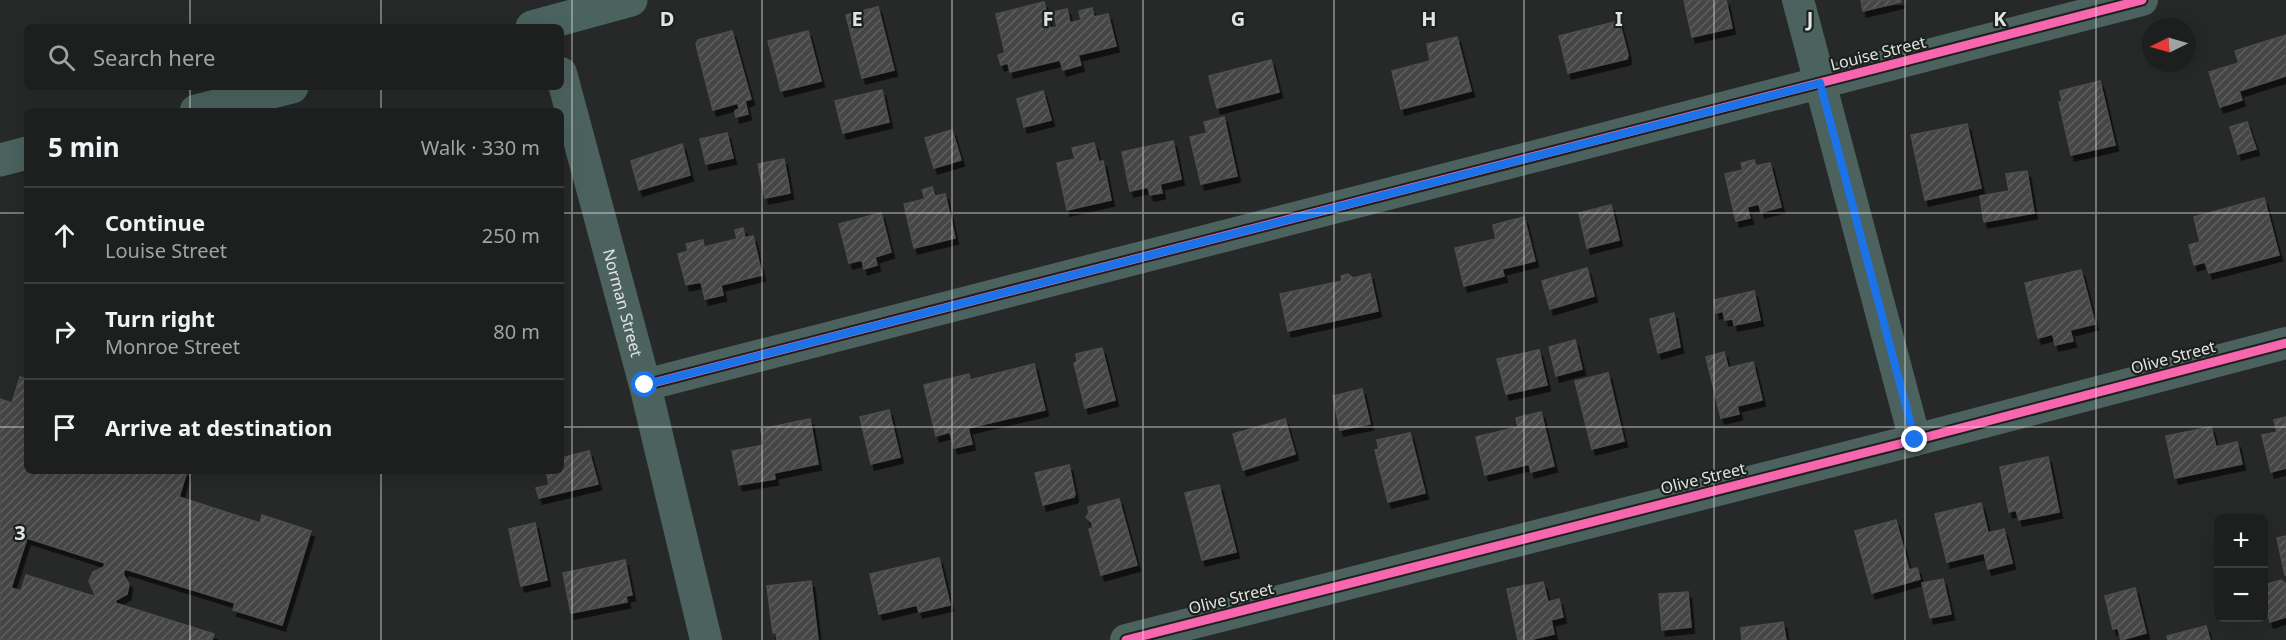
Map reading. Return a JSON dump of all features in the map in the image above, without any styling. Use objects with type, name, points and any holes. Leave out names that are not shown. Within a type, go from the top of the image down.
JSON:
[{"type":"main road","points":[[550,24],[631,0]]},
{"type":"main road","points":[[208,108],[280,90]]},
{"type":"main road","points":[[0,160],[24,154]]},
{"type":"street","points":[[1798,0],[1915,440]]},
{"type":"street","name":"Louise Street","points":[[645,385],[2142,0]]},
{"type":"street","name":"Norman Street","points":[[564,84],[645,385],[706,640]]},
{"type":"street","name":"Olive Street","points":[[1126,640],[1915,440],[2286,343]]},
{"type":"building","points":[[1684,0],[1726,0],[1732,28],[1692,37]]},
{"type":"building","points":[[1861,0],[1900,0],[1901,2],[1863,11]]},
{"type":"building","points":[[1044,2],[1050,28],[1057,27],[1053,12],[1067,9],[1070,23],[1081,20],[1079,11],[1092,8],[1094,17],[1108,14],[1116,46],[1078,55],[1081,65],[1063,70],[1060,60],[1010,72],[1008,63],[1001,65],[998,55],[1005,53],[996,14]]},
{"type":"building","points":[[878,7],[894,70],[862,78],[846,15]]},
{"type":"building","points":[[1619,21],[1628,55],[1627,59],[1568,73],[1559,36]]},
{"type":"building","points":[[732,31],[751,99],[745,101],[748,114],[736,117],[735,111],[739,109],[738,103],[713,110],[696,44],[698,40]]},
{"type":"building","points":[[808,31],[821,81],[781,91],[768,41]]},
{"type":"building","points":[[2286,35],[2286,76],[2239,91],[2242,100],[2220,107],[2209,72],[2239,63],[2235,51]]},
{"type":"building","points":[[1457,37],[1471,91],[1401,109],[1392,71],[1430,61],[1427,44]]},
{"type":"building","points":[[1271,60],[1279,92],[1217,108],[1209,76]]},
{"type":"building","points":[[2100,81],[2115,145],[2071,155],[2059,102],[2062,101],[2060,91]]},
{"type":"building","points":[[882,90],[889,122],[843,133],[835,101]]},
{"type":"building","points":[[1043,91],[1051,120],[1024,127],[1017,99]]},
{"type":"building","points":[[1224,117],[1237,176],[1201,184],[1190,137],[1207,133],[1204,122]]},
{"type":"building","points":[[2247,122],[2256,149],[2238,154],[2230,127]]},
{"type":"building","points":[[1967,124],[1981,188],[1925,200],[1911,135]]},
{"type":"building","points":[[952,130],[961,160],[934,168],[925,138]]},
{"type":"building","points":[[727,133],[733,158],[706,164],[700,139]]},
{"type":"building","points":[[1173,141],[1181,179],[1160,184],[1162,193],[1150,195],[1148,187],[1130,191],[1122,152]]},
{"type":"building","points":[[1094,143],[1099,162],[1103,161],[1111,200],[1067,210],[1057,163],[1075,159],[1072,148]]},
{"type":"building","points":[[682,144],[690,175],[639,190],[631,161]]},
{"type":"building","points":[[784,159],[790,193],[765,198],[758,164]]},
{"type":"building","points":[[1754,160],[1756,166],[1770,163],[1781,207],[1761,212],[1759,204],[1747,207],[1750,218],[1736,221],[1725,174],[1743,170],[1741,163]]},
{"type":"building","points":[[2027,171],[2034,213],[1984,222],[1980,196],[2009,191],[2006,174]]},
{"type":"building","points":[[932,187],[935,196],[945,194],[955,238],[914,248],[904,204],[925,199],[922,190]]},
{"type":"building","points":[[2264,198],[2279,255],[2209,273],[2205,262],[2194,265],[2189,245],[2200,242],[2194,217]]},
{"type":"building","points":[[1611,205],[1619,240],[1587,248],[1579,213]]},
{"type":"building","points":[[881,213],[891,252],[875,257],[877,265],[864,269],[862,260],[849,263],[839,224]]},
{"type":"building","points":[[1524,217],[1535,261],[1502,269],[1504,276],[1464,286],[1455,248],[1496,239],[1493,225]]},
{"type":"building","points":[[743,228],[745,238],[753,236],[762,275],[721,285],[723,295],[705,299],[701,282],[686,285],[678,254],[688,251],[686,244],[703,240],[704,247],[737,239],[735,230]]},
{"type":"building","points":[[1587,268],[1594,296],[1550,309],[1542,281]]},
{"type":"building","points":[[2081,270],[2095,324],[2070,330],[2073,341],[2055,345],[2053,334],[2038,338],[2025,283]]},
{"type":"building","points":[[1348,274],[1353,278],[1370,274],[1378,311],[1288,331],[1280,294],[1342,281],[1341,276]]},
{"type":"building","points":[[1754,291],[1760,320],[1734,325],[1733,319],[1725,320],[1723,311],[1716,313],[1714,300]]},
{"type":"building","points":[[1674,313],[1680,347],[1658,353],[1650,319]]},
{"type":"building","points":[[1575,340],[1582,369],[1556,376],[1549,347]]},
{"type":"building","points":[[1102,348],[1115,400],[1085,408],[1074,363],[1077,362],[1076,354]]},
{"type":"building","points":[[1539,350],[1547,385],[1506,394],[1497,359]]},
{"type":"building","points":[[1724,352],[1728,368],[1753,362],[1762,400],[1737,406],[1739,414],[1721,418],[1706,357]]},
{"type":"building","points":[[1034,364],[1045,410],[968,428],[972,444],[954,448],[950,432],[936,436],[924,385],[969,374],[970,380]]},
{"type":"building","points":[[1608,373],[1624,441],[1592,449],[1575,381]]},
{"type":"building","points":[[20,377],[24,378],[24,474],[186,474],[179,497],[260,523],[262,515],[311,531],[282,625],[233,610],[235,603],[125,569],[123,574],[129,584],[127,594],[115,603],[214,634],[212,640],[0,640],[0,399],[12,403]],"holes":[[[27,538],[105,563],[104,567],[93,572],[89,581],[96,597],[26,575],[21,591],[11,588]]]},
{"type":"building","points":[[1362,389],[1370,424],[1340,430],[1333,396]]},
{"type":"building","points":[[889,410],[900,457],[871,464],[860,417]]},
{"type":"building","points":[[1541,412],[1554,466],[1531,472],[1529,464],[1485,475],[1476,437],[1518,427],[1516,418]]},
{"type":"building","points":[[2286,417],[2286,468],[2271,472],[2262,435],[2277,432],[2274,420]]},
{"type":"building","points":[[810,419],[818,464],[774,473],[775,479],[739,485],[732,451],[764,445],[761,429]]},
{"type":"building","points":[[1285,419],[1295,454],[1243,470],[1233,434]]},
{"type":"building","points":[[2211,427],[2216,447],[2237,442],[2242,464],[2175,478],[2166,436]]},
{"type":"building","points":[[1410,433],[1425,493],[1388,502],[1375,450],[1379,449],[1377,440]]},
{"type":"building","points":[[589,451],[598,484],[539,498],[536,488],[549,485],[547,474],[564,474],[564,457]]},
{"type":"building","points":[[2048,457],[2059,512],[2019,520],[2016,510],[2009,512],[2000,467]]},
{"type":"building","points":[[1069,465],[1074,497],[1043,505],[1035,473]]},
{"type":"building","points":[[1219,485],[1236,552],[1202,560],[1185,493]]},
{"type":"building","points":[[1119,499],[1137,565],[1101,575],[1089,529],[1093,528],[1092,523],[1086,517],[1089,513],[1088,507]]},
{"type":"building","points":[[1981,503],[1988,533],[2004,529],[2012,563],[1988,569],[1984,553],[1947,562],[1935,514]]},
{"type":"building","points":[[1896,520],[1909,570],[1917,568],[1920,579],[1872,593],[1855,531]]},
{"type":"building","points":[[535,523],[547,580],[521,586],[509,529]]},
{"type":"building","points":[[2286,536],[2286,575],[2285,575],[2277,538]]},
{"type":"building","points":[[939,558],[950,605],[919,612],[917,605],[879,614],[870,574]]},
{"type":"building","points":[[625,560],[632,595],[626,596],[627,602],[571,613],[563,573]]},
{"type":"building","points":[[1943,579],[1951,614],[1930,618],[1922,583]]},
{"type":"building","points":[[2281,580],[2286,584],[2286,617],[2270,622],[2268,615],[2268,584]]},
{"type":"building","points":[[811,581],[818,640],[777,640],[776,632],[773,633],[767,586]]},
{"type":"building","points":[[1543,582],[1548,602],[1559,599],[1563,617],[1551,620],[1554,634],[1529,640],[1518,640],[1507,589]]},
{"type":"building","points":[[2135,588],[2146,633],[2121,640],[2118,628],[2113,629],[2105,596]]},
{"type":"building","points":[[1688,592],[1691,627],[1662,630],[1659,594]]},
{"type":"building","points":[[1783,622],[1786,640],[1742,640],[1741,628]]},
{"type":"building","points":[[2206,626],[2210,640],[2168,640],[2167,636]]},
{"type":"cycle path","points":[[645,385],[2142,0]]},
{"type":"cycle path","points":[[1126,640],[1915,440],[2286,343]]},
{"type":"route","points":[[645,385],[1820,83],[1915,440]]}]
